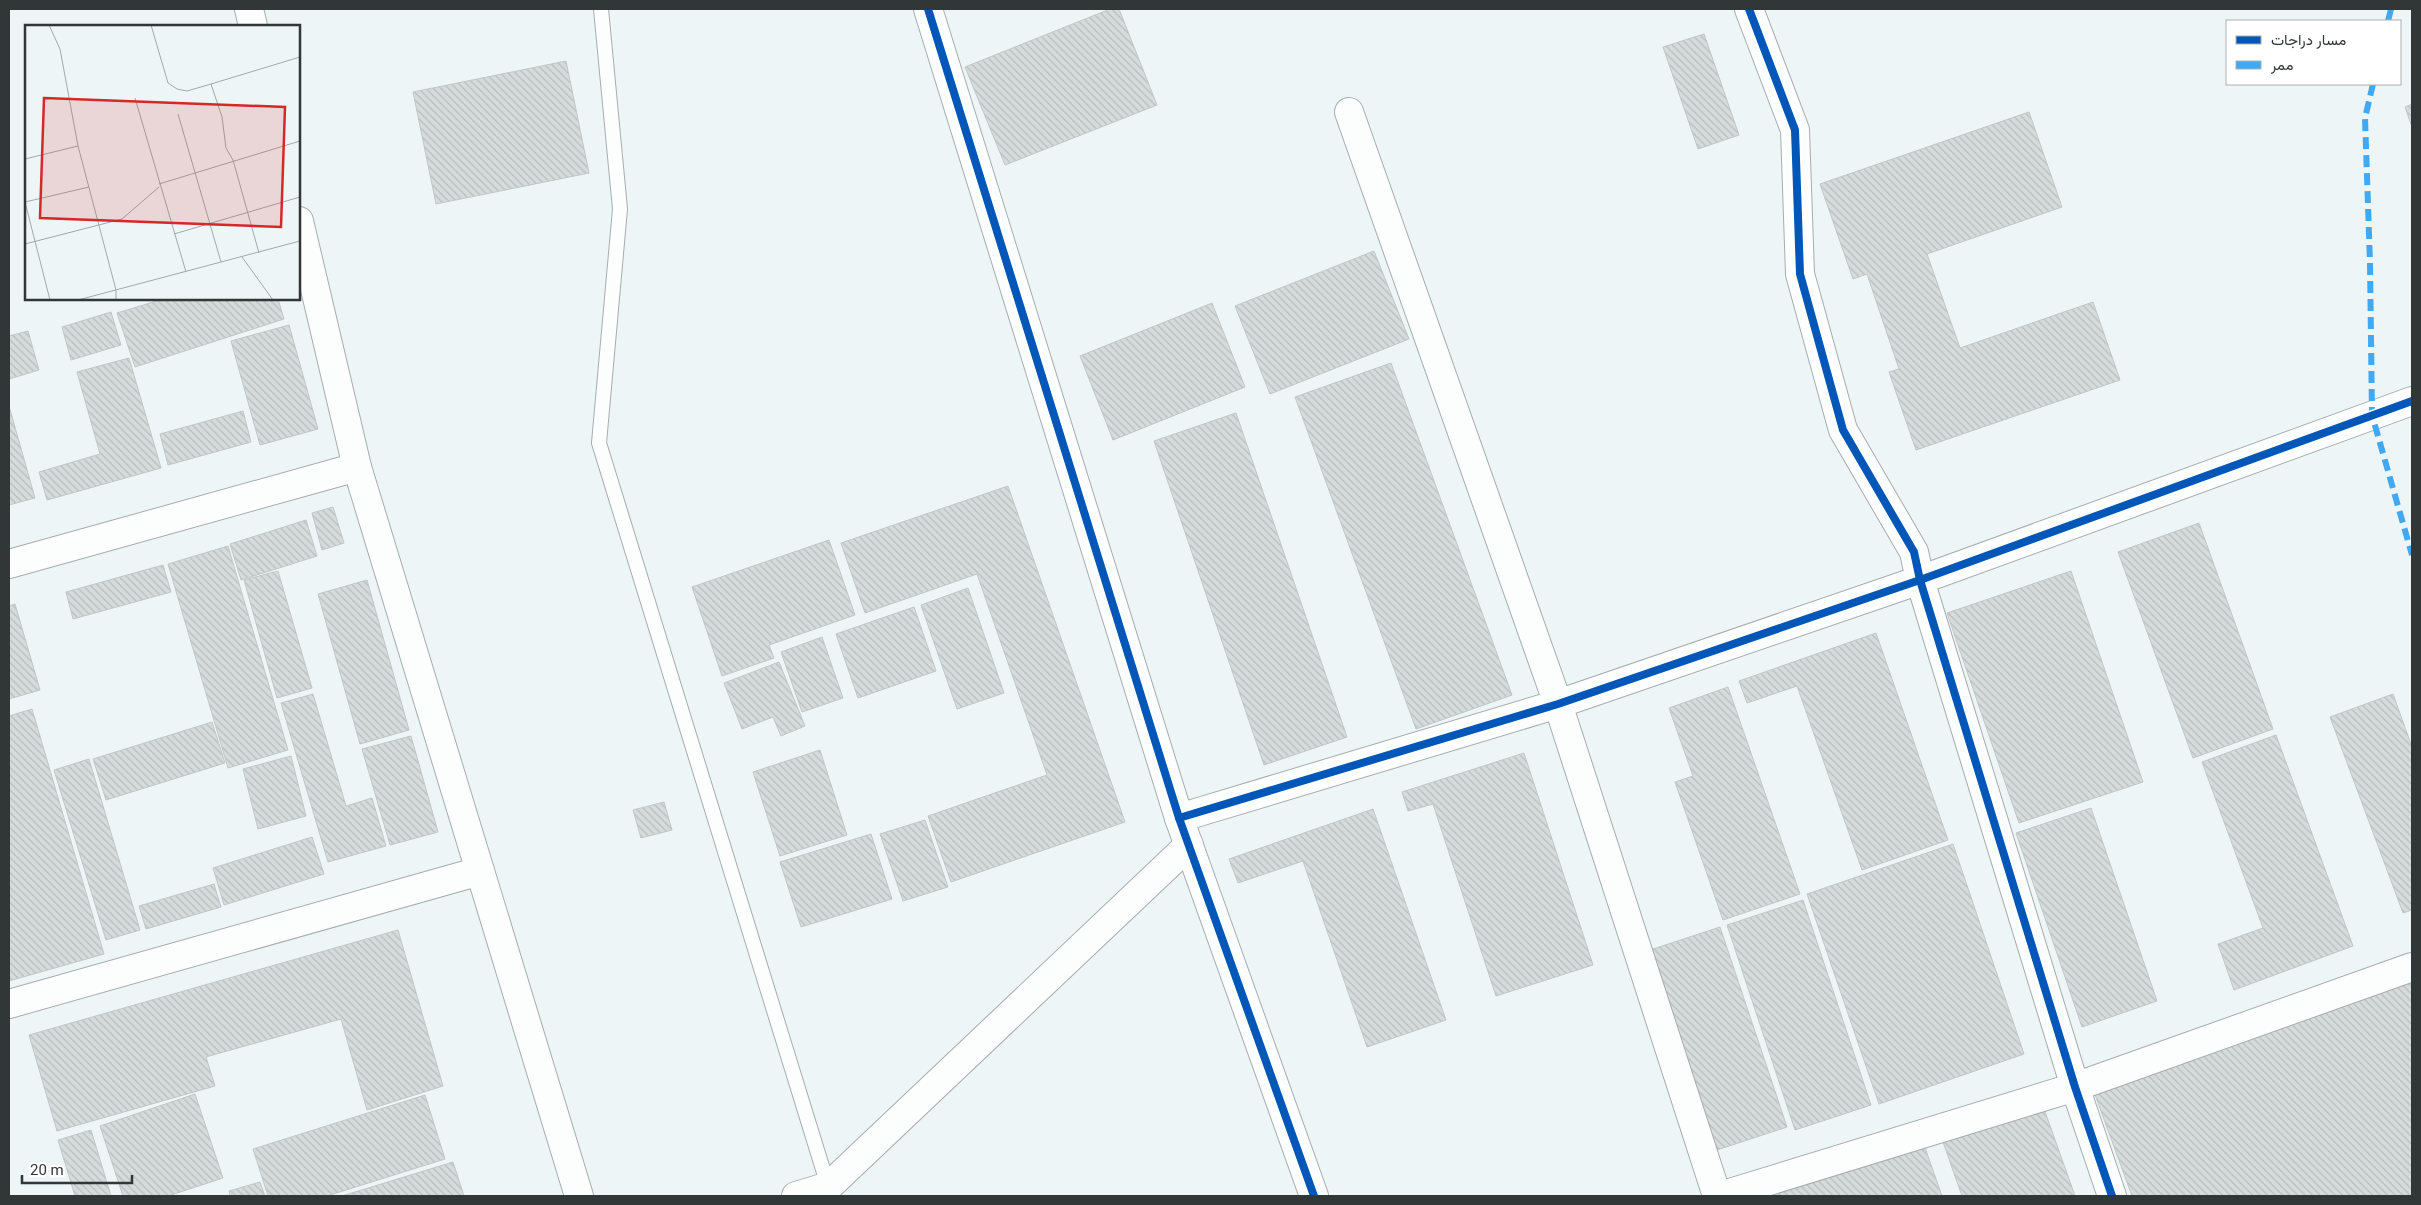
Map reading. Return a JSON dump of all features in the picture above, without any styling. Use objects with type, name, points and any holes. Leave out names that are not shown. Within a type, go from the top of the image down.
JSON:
[{"type":"street","points":[[249,9],[253,25]]},
{"type":"street","points":[[928,9],[1179,818],[1314,1196]]},
{"type":"street","points":[[1749,9],[1795,130],[1800,274],[1843,430],[1914,552],[1920,580],[2075,1087],[2112,1196]]},
{"type":"street","points":[[1349,112],[1558,704],[1719,1196],[2075,1087],[2412,967]]},
{"type":"street","points":[[300,225],[357,467],[579,1196]]},
{"type":"street","points":[[1179,818],[1558,704],[1920,580],[2412,401]]},
{"type":"street","points":[[9,564],[357,467]]},
{"type":"street","points":[[796,1196],[830,1191],[1188,845]]},
{"type":"street","points":[[9,1004],[480,871]]},
{"type":"lane","points":[[601,9],[620,209],[599,443],[830,1191]]},
{"type":"building","points":[[1110,9],[1119,9],[1157,105],[1005,165],[965,67]]},
{"type":"building","points":[[1704,34],[1739,135],[1698,149],[1663,47]]},
{"type":"building","points":[[566,61],[589,173],[436,204],[413,92]]},
{"type":"building","points":[[2412,104],[2412,127],[2405,107]]},
{"type":"building","points":[[2029,112],[2062,207],[1927,254],[1960,348],[2093,302],[2120,380],[1916,450],[1889,372],[1899,369],[1867,274],[1853,279],[1820,184]]},
{"type":"building","points":[[1374,251],[1409,339],[1270,394],[1235,306]]},
{"type":"building","points":[[160,300],[278,300],[284,319],[135,367],[117,313]]},
{"type":"building","points":[[1212,303],[1245,387],[1113,440],[1080,356]]},
{"type":"building","points":[[111,312],[121,345],[71,360],[62,327]]},
{"type":"building","points":[[289,325],[318,429],[260,445],[231,341]]},
{"type":"building","points":[[28,331],[39,370],[9,379],[9,336]]},
{"type":"building","points":[[129,358],[161,468],[47,500],[39,472],[100,454],[77,372]]},
{"type":"building","points":[[1391,363],[1512,695],[1416,729],[1295,397]]},
{"type":"building","points":[[9,406],[35,498],[9,505]]},
{"type":"building","points":[[243,411],[251,442],[168,465],[160,434]]},
{"type":"building","points":[[1236,413],[1347,737],[1264,765],[1154,441]]},
{"type":"building","points":[[1008,486],[1125,822],[951,882],[928,816],[1047,775],[977,574],[865,613],[841,543]]},
{"type":"building","points":[[333,507],[344,543],[322,550],[312,513]]},
{"type":"building","points":[[306,520],[317,556],[241,580],[230,544]]},
{"type":"building","points":[[2199,523],[2273,729],[2193,758],[2118,552]]},
{"type":"building","points":[[829,540],[855,615],[769,645],[774,658],[722,676],[692,587]]},
{"type":"building","points":[[228,546],[288,750],[228,768],[168,564]]},
{"type":"building","points":[[163,565],[171,592],[73,619],[66,592]]},
{"type":"building","points":[[278,571],[312,688],[277,698],[244,580]]},
{"type":"building","points":[[2071,571],[2143,782],[2019,823],[1947,613]]},
{"type":"building","points":[[367,580],[409,730],[360,744],[318,594]]},
{"type":"building","points":[[968,588],[1004,693],[957,709],[921,605]]},
{"type":"building","points":[[15,604],[40,690],[9,699],[9,606]]},
{"type":"building","points":[[914,607],[936,671],[858,698],[836,634]]},
{"type":"building","points":[[1876,633],[1948,840],[1862,870],[1797,686],[1747,703],[1739,681]]},
{"type":"building","points":[[822,637],[843,698],[802,712],[781,652]]},
{"type":"building","points":[[779,662],[805,726],[781,736],[773,717],[742,729],[724,683]]},
{"type":"building","points":[[1728,687],[1800,894],[1723,920],[1675,782],[1693,776],[1669,708]]},
{"type":"building","points":[[313,694],[346,806],[372,798],[386,846],[328,862],[281,703]]},
{"type":"building","points":[[2393,694],[2412,747],[2412,910],[2403,913],[2330,717]]},
{"type":"building","points":[[32,709],[104,954],[9,981],[9,716]]},
{"type":"building","points":[[212,722],[225,763],[106,800],[93,759]]},
{"type":"building","points":[[2276,735],[2353,946],[2234,990],[2218,944],[2263,928],[2202,762]]},
{"type":"building","points":[[411,736],[438,832],[390,845],[362,749]]},
{"type":"building","points":[[820,750],[847,835],[780,856],[753,772]]},
{"type":"building","points":[[1524,753],[1593,965],[1496,996],[1433,804],[1408,811],[1402,792]]},
{"type":"building","points":[[291,756],[306,816],[258,829],[243,769]]},
{"type":"building","points":[[89,759],[140,930],[106,940],[54,770]]},
{"type":"building","points":[[664,802],[672,830],[641,838],[633,810]]},
{"type":"building","points":[[2091,808],[2157,1001],[2082,1027],[2016,833]]},
{"type":"building","points":[[1373,809],[1446,1020],[1367,1047],[1303,861],[1238,883],[1229,859]]},
{"type":"building","points":[[925,820],[948,887],[903,901],[880,834]]},
{"type":"building","points":[[871,834],[892,899],[801,927],[780,862]]},
{"type":"building","points":[[312,837],[324,874],[224,905],[213,868]]},
{"type":"building","points":[[1953,844],[2024,1054],[1879,1104],[1807,894]]},
{"type":"building","points":[[214,884],[221,907],[146,929],[139,906]]},
{"type":"building","points":[[1803,900],[1871,1105],[1795,1130],[1727,925]]},
{"type":"building","points":[[1720,927],[1787,1127],[1717,1150],[1650,950]]},
{"type":"building","points":[[398,930],[443,1086],[367,1110],[341,1019],[206,1057],[215,1086],[57,1131],[29,1035]]},
{"type":"building","points":[[2412,977],[2412,1196],[2132,1196],[2094,1092]]},
{"type":"building","points":[[195,1094],[223,1178],[168,1196],[123,1196],[100,1126]]},
{"type":"building","points":[[425,1095],[445,1159],[327,1196],[268,1196],[253,1149]]},
{"type":"building","points":[[2043,1106],[2075,1196],[1962,1196],[1943,1142]]},
{"type":"building","points":[[91,1130],[111,1196],[75,1196],[58,1140]]},
{"type":"building","points":[[1923,1142],[1942,1196],[1764,1196]]},
{"type":"building","points":[[453,1162],[464,1196],[342,1196]]},
{"type":"building","points":[[260,1182],[265,1196],[230,1196],[229,1191]]},
{"type":"marked path","points":[[2388,20],[2391,9]]},
{"type":"marked path","points":[[2373,85],[2365,118],[2370,263],[2372,415],[2412,555]]},
{"type":"cycle path","points":[[928,9],[1179,818],[1314,1196]]},
{"type":"cycle path","points":[[1749,9],[1795,130],[1800,274],[1843,430],[1914,552],[1920,580],[2075,1087],[2112,1196]]},
{"type":"cycle path","points":[[1179,818],[1558,704],[1920,580],[2412,401]]}]
